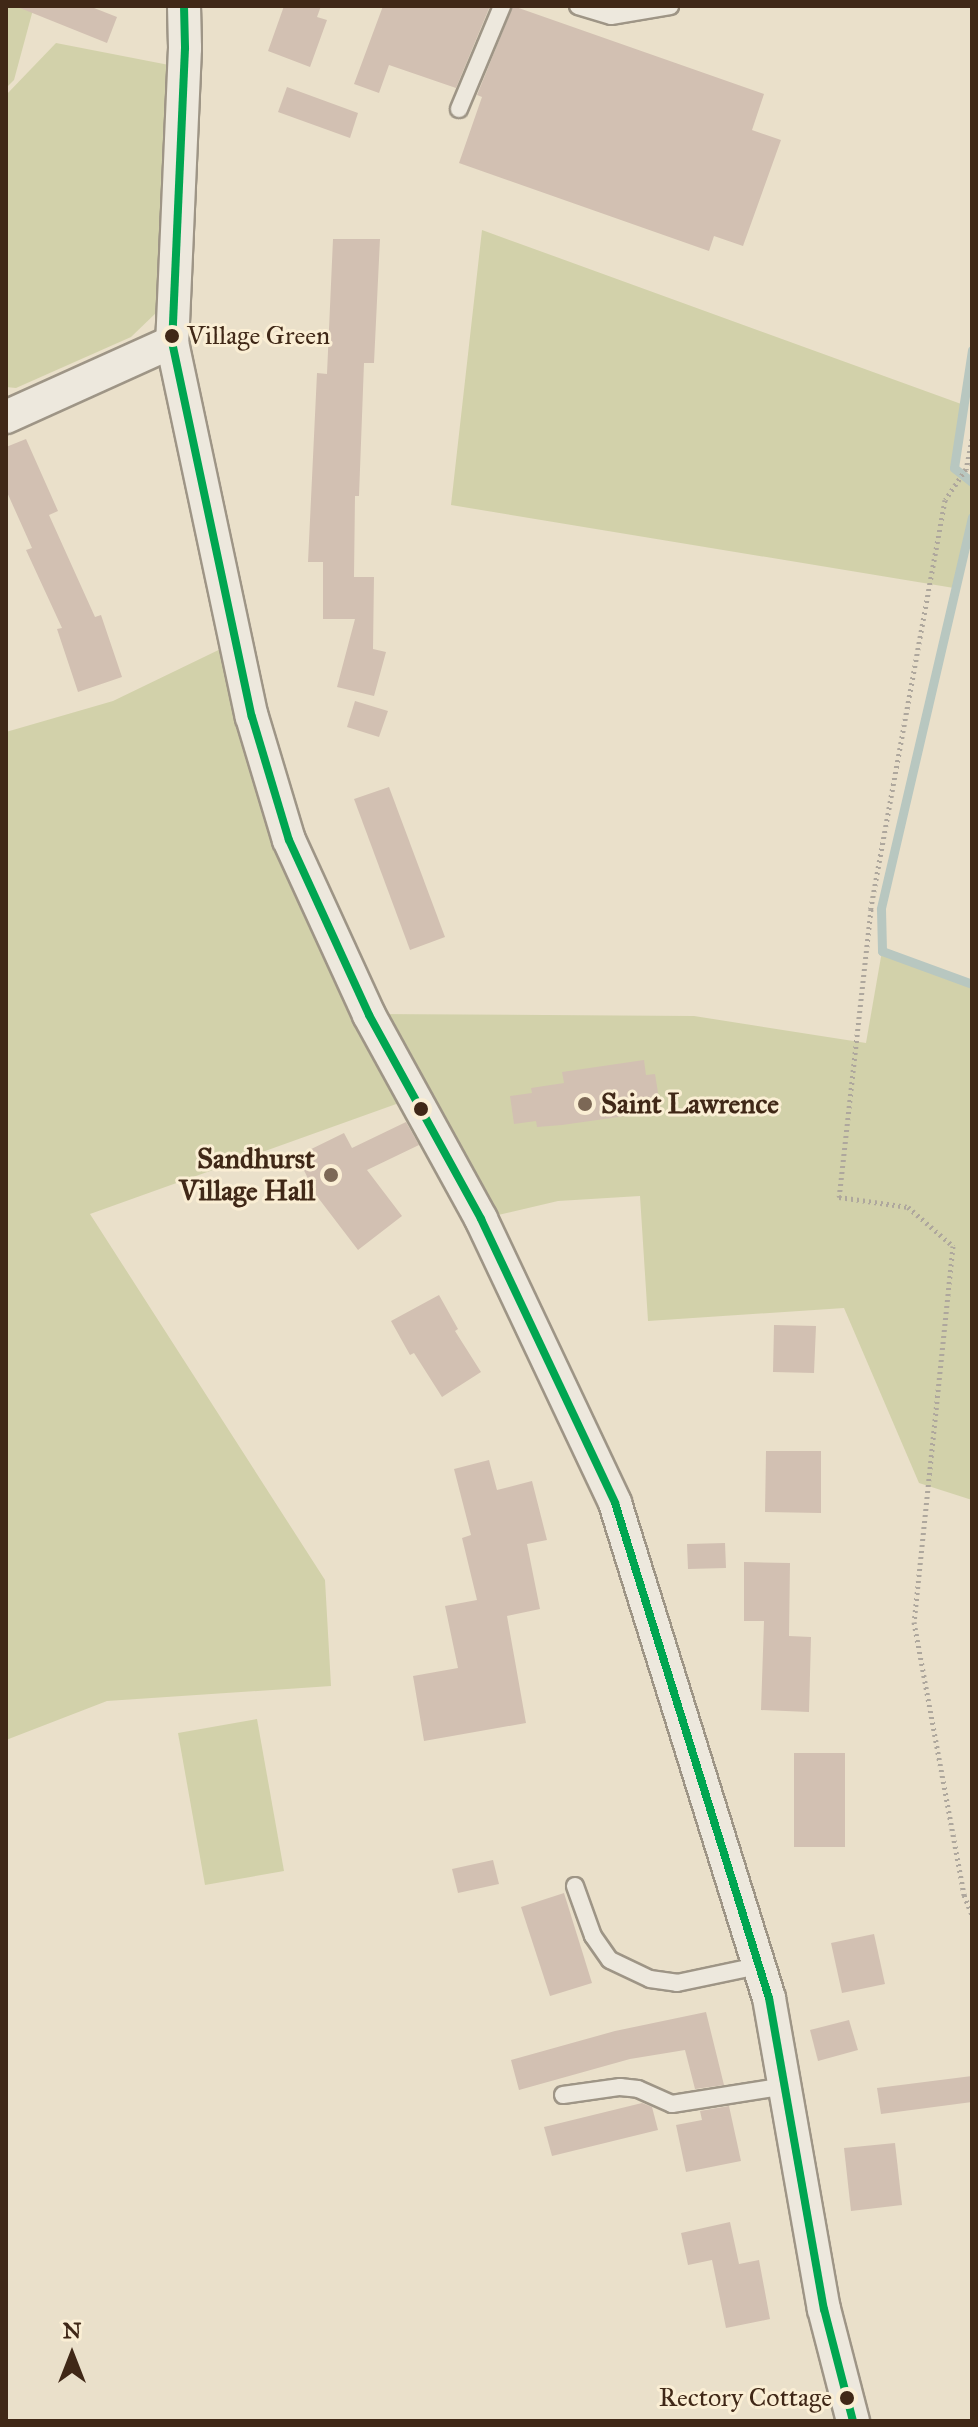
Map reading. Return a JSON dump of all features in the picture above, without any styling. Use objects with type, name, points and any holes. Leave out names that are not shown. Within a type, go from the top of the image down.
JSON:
[{"type":"street","points":[[184,6],[185,48],[172,342],[233,643],[289,840],[369,1015],[481,1219],[615,1503],[758,1966],[786,2086],[824,2309],[853,2421]]},
{"type":"street","points":[[6,417],[172,342]]},
{"type":"lane","points":[[459,109],[502,6]]},
{"type":"lane","points":[[578,6],[611,16],[670,6]]},
{"type":"lane","points":[[575,1886],[593,1936],[610,1960],[650,1979],[677,1983],[758,1966]]},
{"type":"lane","points":[[563,2095],[620,2087],[638,2089],[672,2104],[786,2086]]},
{"type":"path","points":[[972,439],[966,469],[945,500],[871,909],[839,1197],[908,1207],[953,1246],[914,1622],[964,1895],[972,1915]]},
{"type":"green space","points":[[6,6],[34,6],[14,80],[6,88]]},
{"type":"green space","points":[[56,43],[169,65],[158,311],[131,337],[16,388],[6,387],[6,95]]},
{"type":"green space","points":[[482,230],[964,405],[954,468],[972,482],[972,517],[954,588],[451,505]]},
{"type":"green space","points":[[233,643],[369,1014],[694,1016],[866,1043],[882,951],[972,984],[972,1500],[919,1483],[844,1308],[648,1321],[640,1196],[558,1201],[481,1219],[413,1098],[90,1214],[325,1580],[331,1686],[107,1701],[6,1740],[6,732],[113,701]]},
{"type":"green space","points":[[257,1719],[284,1871],[205,1885],[178,1733]]},
{"type":"building","points":[[15,6],[89,6],[117,17],[107,43]]},
{"type":"building","points":[[284,6],[321,6],[317,17],[327,20],[310,67],[268,51]]},
{"type":"building","points":[[383,6],[490,6],[456,88],[389,65],[379,93],[354,84]]},
{"type":"building","points":[[513,6],[764,94],[752,130],[781,140],[743,246],[714,236],[709,251],[459,163],[482,97],[477,95]]},
{"type":"building","points":[[287,87],[358,113],[350,138],[278,112]]},
{"type":"building","points":[[333,239],[380,239],[374,363],[364,363],[359,496],[355,496],[354,577],[374,577],[373,649],[386,652],[374,696],[337,687],[355,619],[323,619],[323,562],[308,562],[317,373],[327,374]]},
{"type":"building","points":[[26,439],[58,511],[49,515],[95,617],[101,615],[122,677],[78,692],[57,629],[62,628],[26,550],[32,548],[6,490],[6,447]]},
{"type":"building","points":[[355,701],[388,711],[379,737],[347,727]]},
{"type":"building","points":[[389,787],[445,937],[410,950],[354,799]]},
{"type":"building","name":"Saint Lawrence","points":[[644,1060],[646,1075],[655,1074],[661,1111],[562,1125],[537,1127],[536,1121],[514,1124],[510,1096],[532,1093],[531,1088],[564,1083],[562,1072]]},
{"type":"building","points":[[406,1122],[419,1145],[367,1170],[402,1216],[358,1250],[316,1195],[297,1156],[344,1133],[352,1148]]},
{"type":"building","points":[[439,1295],[458,1329],[455,1331],[481,1372],[442,1397],[414,1353],[410,1355],[391,1321]]},
{"type":"building","points":[[774,1325],[816,1326],[814,1373],[773,1372]]},
{"type":"building","points":[[766,1451],[821,1451],[821,1513],[765,1512]]},
{"type":"building","points":[[489,1460],[497,1490],[532,1481],[547,1540],[527,1544],[540,1609],[507,1616],[526,1723],[424,1741],[413,1676],[458,1668],[445,1606],[477,1600],[462,1538],[471,1535],[454,1469]]},
{"type":"building","points":[[725,1543],[726,1568],[688,1569],[687,1544]]},
{"type":"building","points":[[744,1562],[790,1563],[789,1636],[811,1637],[809,1712],[761,1710],[764,1621],[744,1621]]},
{"type":"building","points":[[794,1753],[845,1753],[845,1847],[794,1847]]},
{"type":"building","points":[[493,1860],[499,1884],[458,1893],[452,1869]]},
{"type":"building","points":[[564,1893],[592,1983],[550,1996],[521,1907]]},
{"type":"building","points":[[874,1934],[885,1984],[842,1993],[831,1943]]},
{"type":"building","points":[[706,2012],[724,2085],[695,2089],[685,2050],[630,2059],[519,2090],[511,2060],[615,2031]]},
{"type":"building","points":[[849,2020],[858,2050],[818,2061],[810,2030]]},
{"type":"building","points":[[972,2076],[972,2102],[881,2114],[877,2088]]},
{"type":"building","points":[[642,2103],[652,2107],[658,2130],[552,2156],[544,2127]]},
{"type":"building","points":[[729,2106],[741,2161],[686,2172],[676,2125],[702,2120],[700,2111]]},
{"type":"building","points":[[895,2143],[902,2205],[851,2211],[844,2148]]},
{"type":"building","points":[[730,2222],[739,2264],[759,2260],[770,2319],[726,2328],[712,2260],[688,2265],[681,2233]]},
{"type":"waterway","points":[[972,350],[954,468],[972,482]]},
{"type":"waterway","points":[[972,517],[881,909],[882,951],[972,984]]},
{"type":"transit line","points":[[184,6],[185,48],[172,342],[252,717],[289,840],[369,1015],[481,1219],[615,1503],[769,1998],[824,2309],[853,2421]]},
{"type":"place","name":"Village Green","points":[[172,336]]},
{"type":"place","name":"Saint Lawrence","points":[[585,1104]]},
{"type":"place","name":"Sandhurst Village Hall","points":[[331,1175]]},
{"type":"place","name":"Rectory Cottage","points":[[847,2398]]}]
